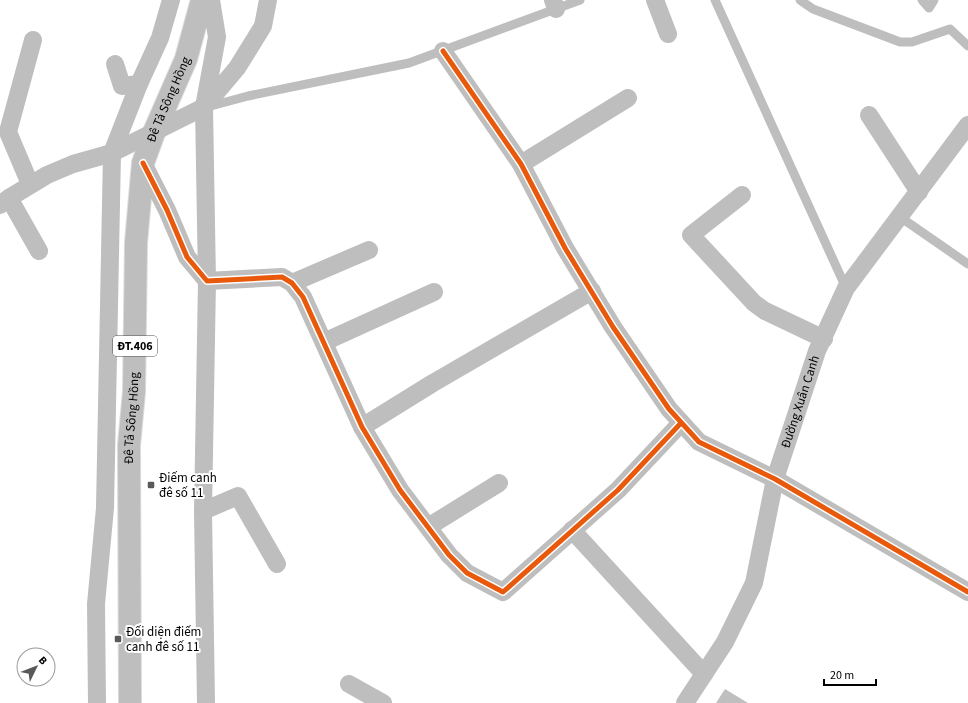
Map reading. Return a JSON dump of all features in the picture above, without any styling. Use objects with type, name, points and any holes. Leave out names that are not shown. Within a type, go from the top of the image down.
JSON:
[{"type":"main road","name":"Đê Tả Sông Hồng","points":[[130,703],[129,445],[134,398],[136,243],[143,163],[155,130],[186,59],[201,4]]},
{"type":"street","points":[[97,703],[96,604],[105,508],[112,153],[139,84],[160,38],[171,0]]},
{"type":"street","points":[[39,251],[4,201],[47,175],[73,164],[112,153],[155,130],[204,107],[237,68],[263,26],[268,0]]},
{"type":"street","points":[[655,0],[668,34]]},
{"type":"street","points":[[201,4],[217,37],[204,107],[207,281],[203,511],[206,703]]},
{"type":"street","points":[[30,184],[8,132],[33,40]]},
{"type":"street","points":[[443,51],[521,164],[565,248],[668,410],[699,442],[775,479],[968,592]]},
{"type":"street","points":[[115,64],[122,86],[139,84]]},
{"type":"street","points":[[521,164],[628,98]]},
{"type":"street","points":[[869,115],[918,192]]},
{"type":"street","name":"Đường Xuân Canh","points":[[685,703],[725,642],[754,583],[775,479],[818,351],[846,288],[968,125]]},
{"type":"street","points":[[143,163],[167,210],[188,257],[207,281]]},
{"type":"street","points":[[742,195],[691,235],[754,303],[824,339]]},
{"type":"street","points":[[292,283],[370,250]]},
{"type":"street","points":[[207,281],[282,277],[292,283],[303,297],[362,427],[400,490],[449,555],[467,573],[503,592],[618,490],[681,423]]},
{"type":"street","points":[[362,427],[433,383],[592,291]]},
{"type":"street","points":[[324,342],[434,292]]},
{"type":"street","points":[[107,417],[134,398]]},
{"type":"street","points":[[106,456],[115,446],[134,398]]},
{"type":"street","points":[[428,527],[499,483]]},
{"type":"street","points":[[203,511],[238,496],[276,564]]},
{"type":"street","points":[[572,530],[704,674]]},
{"type":"street","points":[[349,684],[383,703]]},
{"type":"lane","points":[[204,107],[248,96],[409,62],[443,51],[554,5],[580,0]]},
{"type":"lane","points":[[715,0],[846,288]]},
{"type":"lane","points":[[800,0],[813,9],[900,42],[912,42],[950,29],[968,46]]},
{"type":"lane","points":[[922,0],[929,8],[934,0]]},
{"type":"lane","points":[[900,217],[968,264]]},
{"type":"shaded area","points":[[725,689],[748,703],[716,703]]},
{"type":"cycle path","points":[[443,51],[521,164],[565,248],[613,327],[669,409],[699,442],[775,479],[968,592]]},
{"type":"cycle path","points":[[143,163],[167,210],[187,257],[207,281],[282,277],[292,283],[303,297],[362,427],[400,490],[449,555],[467,573],[503,592],[618,490],[681,423]]},
{"type":"place","name":"Điếm canh đê số 11","points":[[151,485]]},
{"type":"place","name":"Đối diện điếm canh đê số 11","points":[[118,639]]}]
